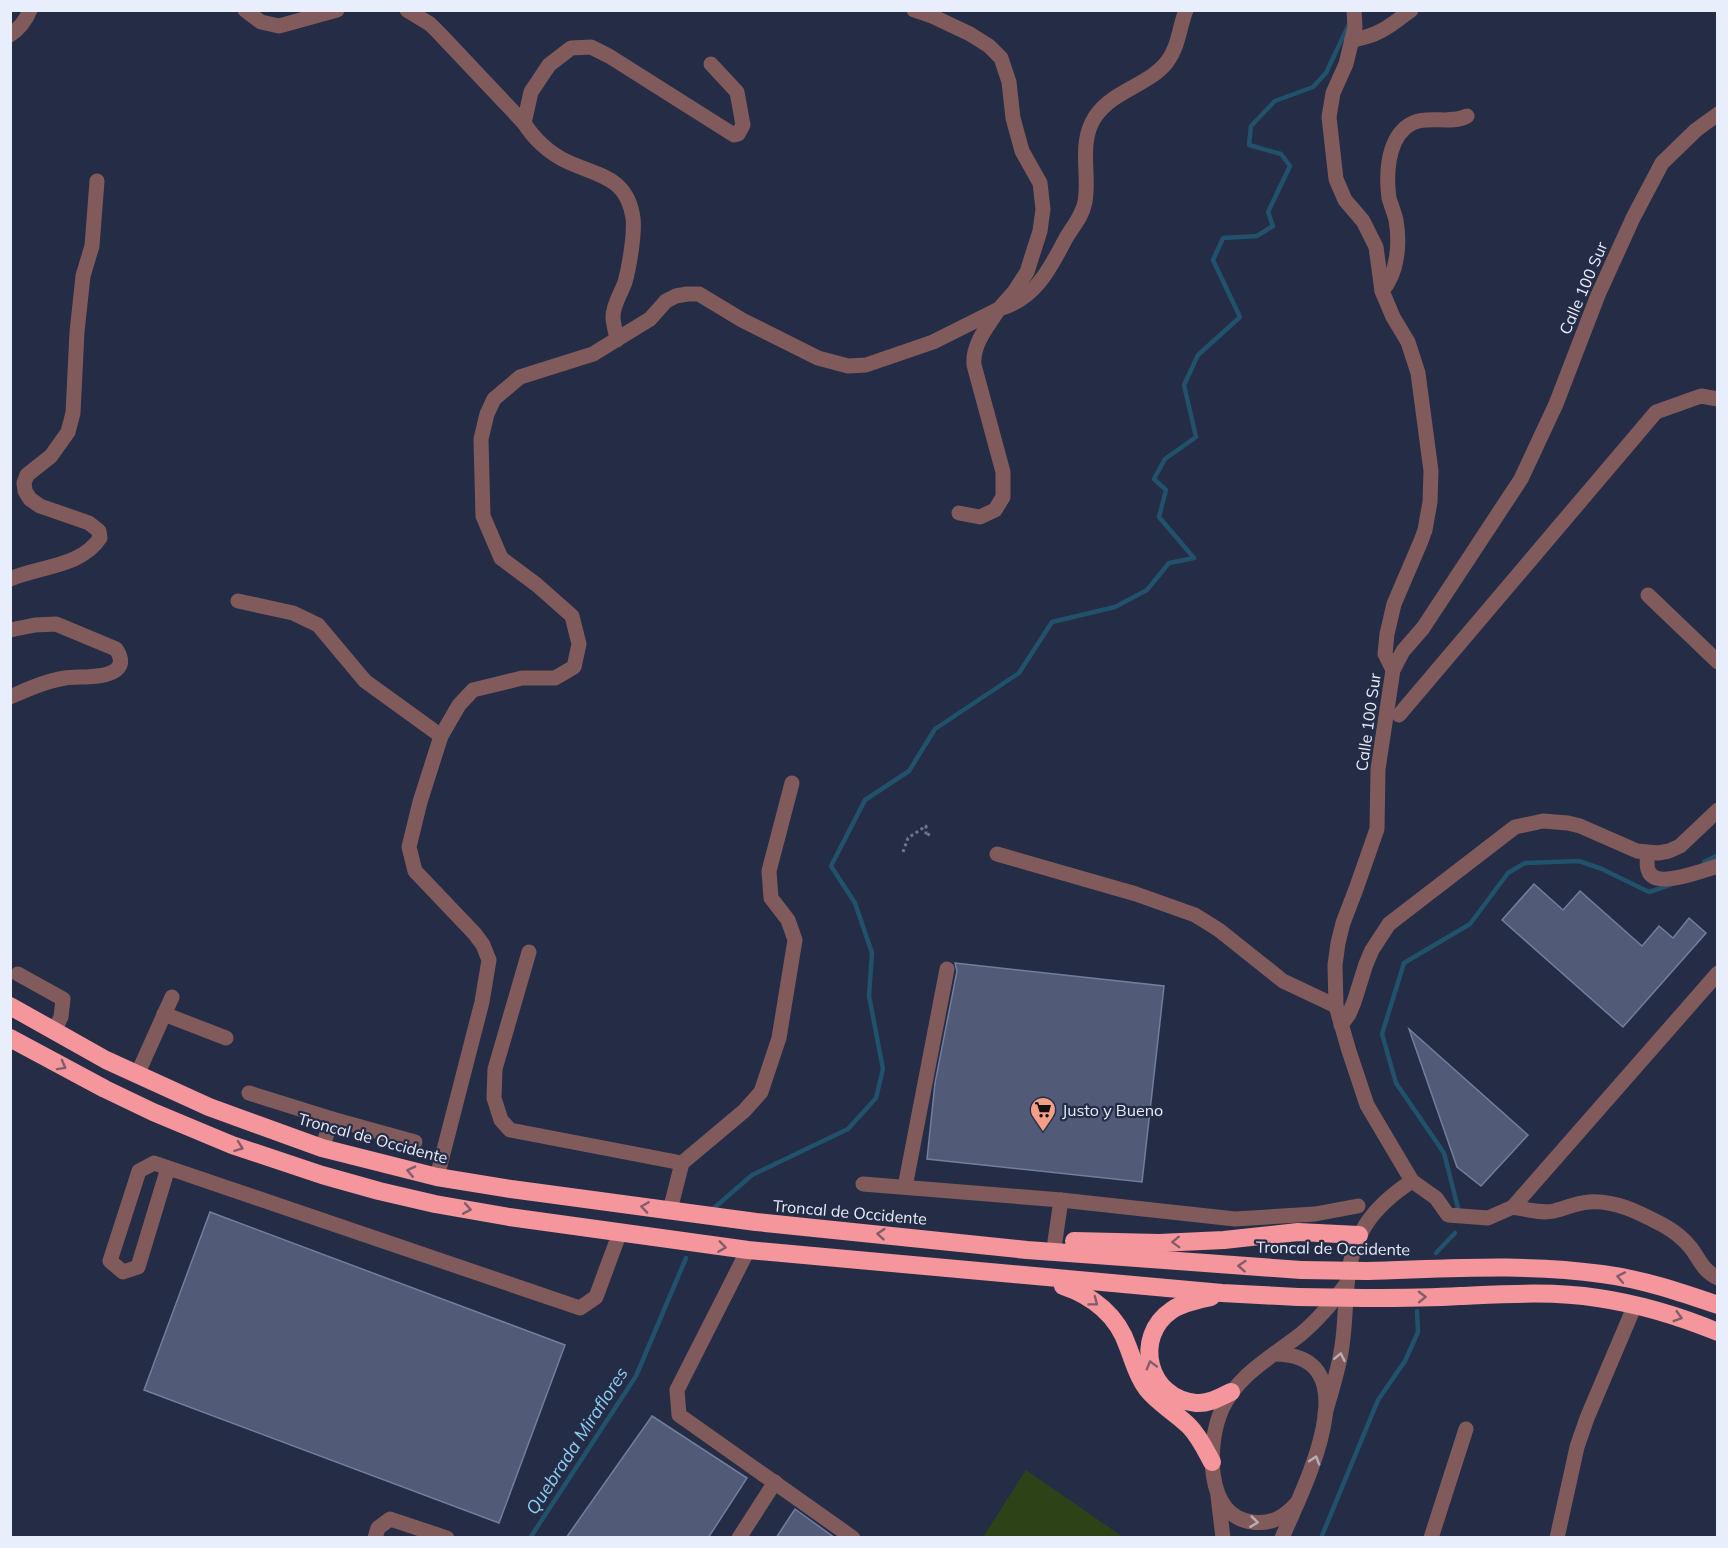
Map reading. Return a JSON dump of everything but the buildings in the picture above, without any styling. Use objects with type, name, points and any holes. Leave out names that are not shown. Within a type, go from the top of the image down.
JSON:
[{"type":"highway","name":"Troncal de Occidente","points":[[10,1006],[137,1075],[209,1107],[322,1148],[437,1177],[756,1222],[1027,1250],[1300,1270],[1510,1268],[1570,1270],[1642,1281],[1718,1305]]},
{"type":"highway","points":[[10,1038],[105,1089],[164,1117],[232,1145],[379,1191],[509,1217],[747,1250],[1222,1293],[1364,1298],[1556,1294],[1635,1305],[1685,1318],[1718,1332]]},
{"type":"highway","points":[[918,1238],[1159,1243],[1224,1240],[1298,1232],[1359,1235]]},
{"type":"highway","points":[[1020,1276],[1084,1294],[1111,1316],[1121,1330],[1133,1363],[1148,1390],[1190,1427],[1212,1461]]},
{"type":"highway","points":[[1222,1293],[1168,1313],[1154,1330],[1148,1354],[1151,1369],[1159,1383],[1169,1393],[1182,1400],[1196,1403],[1209,1402],[1231,1392]]},
{"type":"street","points":[[10,35],[27,18],[30,10]]},
{"type":"street","points":[[245,10],[261,22],[279,26],[337,10]]},
{"type":"street","points":[[407,10],[430,24],[524,123],[531,134],[566,162],[607,177],[624,194],[630,205],[634,229],[625,282],[614,307],[613,318],[617,340]]},
{"type":"street","points":[[914,10],[928,13],[989,46],[1001,58],[1009,82],[1013,118],[1022,151],[1040,183],[1043,209],[1040,231],[1027,273],[999,309],[973,354],[1003,471],[1003,497],[995,510],[980,517],[959,513]]},
{"type":"street","points":[[437,1177],[482,1002],[489,960],[475,933],[415,872],[409,847],[420,802],[441,736],[459,705],[473,690],[522,678],[555,678],[574,667],[579,644],[572,616],[537,585],[501,558],[483,516],[481,439],[487,414],[494,399],[520,377],[592,354],[650,319],[666,301],[687,294],[699,294],[742,320],[818,358],[848,366],[866,365],[933,342],[999,309],[1013,305],[1034,289],[1051,267],[1083,213],[1086,193],[1086,141],[1091,124],[1103,106],[1112,98],[1154,75],[1167,62],[1177,44],[1186,10]]},
{"type":"street","points":[[1354,10],[1355,27],[1352,40],[1346,64],[1333,93],[1329,117],[1336,179],[1346,200],[1363,221],[1376,247],[1382,291],[1393,317],[1408,342],[1418,373],[1431,471],[1430,502],[1425,530],[1395,604],[1387,634],[1385,654],[1393,670]]},
{"type":"street","points":[[1352,40],[1383,32],[1411,10]]},
{"type":"street","points":[[524,123],[531,92],[549,65],[572,48],[591,47],[734,135],[738,134],[743,125],[737,92],[711,64]]},
{"type":"street","name":"Calle 100 Sur","points":[[1513,1207],[1488,1218],[1448,1215],[1436,1198],[1412,1181],[1367,1105],[1341,1025],[1336,1006],[1335,965],[1338,943],[1343,922],[1377,829],[1378,769],[1393,670],[1403,651],[1423,628],[1521,479],[1556,404],[1598,295],[1633,218],[1662,163],[1696,130],[1718,114]]},
{"type":"street","points":[[1382,291],[1388,285],[1398,253],[1396,223],[1390,200],[1388,175],[1393,146],[1404,129],[1419,120],[1460,119],[1467,116]]},
{"type":"street","points":[[10,579],[61,564],[85,552],[100,538],[99,531],[89,523],[40,506],[30,499],[25,491],[24,483],[27,475],[51,456],[68,432],[73,413],[77,332],[83,276],[92,246],[97,181]]},
{"type":"street","points":[[1399,715],[1656,412],[1701,396],[1718,386]]},
{"type":"street","points":[[1701,396],[1718,399]]},
{"type":"street","points":[[1648,595],[1718,662]]},
{"type":"street","points":[[238,600],[293,613],[318,625],[365,681],[441,736]]},
{"type":"street","points":[[10,630],[56,624],[116,649],[120,657],[120,666],[115,672],[64,678],[38,684],[10,697]]},
{"type":"street","points":[[670,1210],[682,1163],[744,1111],[761,1092],[779,1038],[795,940],[788,920],[771,898],[769,871],[792,783]]},
{"type":"street","points":[[1341,1025],[1354,1002],[1372,950],[1389,924],[1515,827],[1543,821],[1568,823],[1648,853],[1669,851],[1680,846],[1718,810]]},
{"type":"street","points":[[1648,853],[1648,872],[1659,879],[1683,877],[1718,866]]},
{"type":"street","points":[[997,854],[1136,894],[1196,915],[1219,930],[1283,981],[1336,1006]]},
{"type":"street","points":[[529,952],[495,1068],[494,1098],[501,1120],[510,1130],[682,1163]]},
{"type":"street","points":[[905,1187],[947,969]]},
{"type":"street","points":[[1513,1207],[1718,973]]},
{"type":"street","points":[[18,974],[63,999],[61,1017],[54,1031]]},
{"type":"street","points":[[137,1075],[172,997]]},
{"type":"street","points":[[164,1014],[226,1038]]},
{"type":"street","points":[[249,1093],[415,1142]]},
{"type":"street","points":[[322,1148],[332,1119]]},
{"type":"street","points":[[168,1168],[138,1267],[123,1272],[110,1261],[139,1171],[154,1163],[580,1308],[596,1297],[620,1232]]},
{"type":"street","points":[[1325,1414],[1342,1346],[1347,1283],[1351,1258],[1359,1235],[1373,1213],[1391,1195],[1412,1181]]},
{"type":"street","points":[[862,1184],[1061,1200],[1235,1219],[1315,1214],[1358,1206]]},
{"type":"street","points":[[1055,1240],[1061,1200]]},
{"type":"street","points":[[1513,1207],[1542,1212],[1591,1202],[1629,1209],[1672,1231],[1690,1247],[1704,1270],[1718,1278]]},
{"type":"street","points":[[747,1250],[677,1390],[679,1415],[853,1538]]},
{"type":"street","points":[[1223,1538],[1212,1461],[1212,1443],[1222,1408],[1231,1392],[1243,1378],[1303,1332],[1330,1307],[1347,1283]]},
{"type":"street","points":[[1557,1538],[1577,1447],[1635,1305]]},
{"type":"street","points":[[1274,1354],[1289,1354],[1304,1360],[1316,1370],[1324,1383],[1327,1398],[1319,1445],[1310,1475],[1282,1538]]},
{"type":"street","points":[[1431,1538],[1466,1429]]},
{"type":"street","points":[[739,1538],[775,1482]]},
{"type":"street","points":[[1218,1493],[1224,1506],[1234,1516],[1247,1522],[1261,1524],[1274,1521],[1287,1514],[1296,1504]]},
{"type":"street","points":[[375,1538],[378,1528],[390,1519],[447,1538]]},
{"type":"path","points":[[903,852],[908,838],[926,826],[926,836],[931,833]]},
{"type":"green space","points":[[1026,1470],[1123,1537],[983,1537]]},
{"type":"waterway","name":"Quebrada Miraflores","points":[[713,1209],[752,1175],[848,1129],[876,1098],[883,1069],[869,996],[872,953],[855,903],[831,866],[865,800],[909,771],[935,729],[1019,673],[1052,622],[1115,607],[1147,590],[1169,563],[1194,558],[1159,517],[1166,490],[1154,479],[1165,459],[1196,437],[1184,385],[1198,355],[1240,317],[1213,260],[1223,238],[1257,236],[1273,226],[1268,212],[1290,166],[1281,154],[1249,145],[1251,126],[1275,101],[1313,87],[1326,73],[1349,24]]},
{"type":"waterway","points":[[1704,862],[1718,855]]},
{"type":"waterway","points":[[1458,1208],[1444,1153],[1396,1083],[1382,1034],[1404,963],[1470,924],[1508,873],[1525,863],[1579,861],[1602,869],[1649,892],[1670,885]]},
{"type":"waterway","points":[[1436,1253],[1455,1233]]},
{"type":"waterway","name":"Quebrada Miraflores","points":[[530,1538],[636,1376],[686,1258]]},
{"type":"waterway","points":[[1321,1538],[1378,1400],[1405,1361],[1418,1332],[1417,1311]]},
{"type":"place","name":"Justo y Bueno","points":[[1043,1133]]}]
